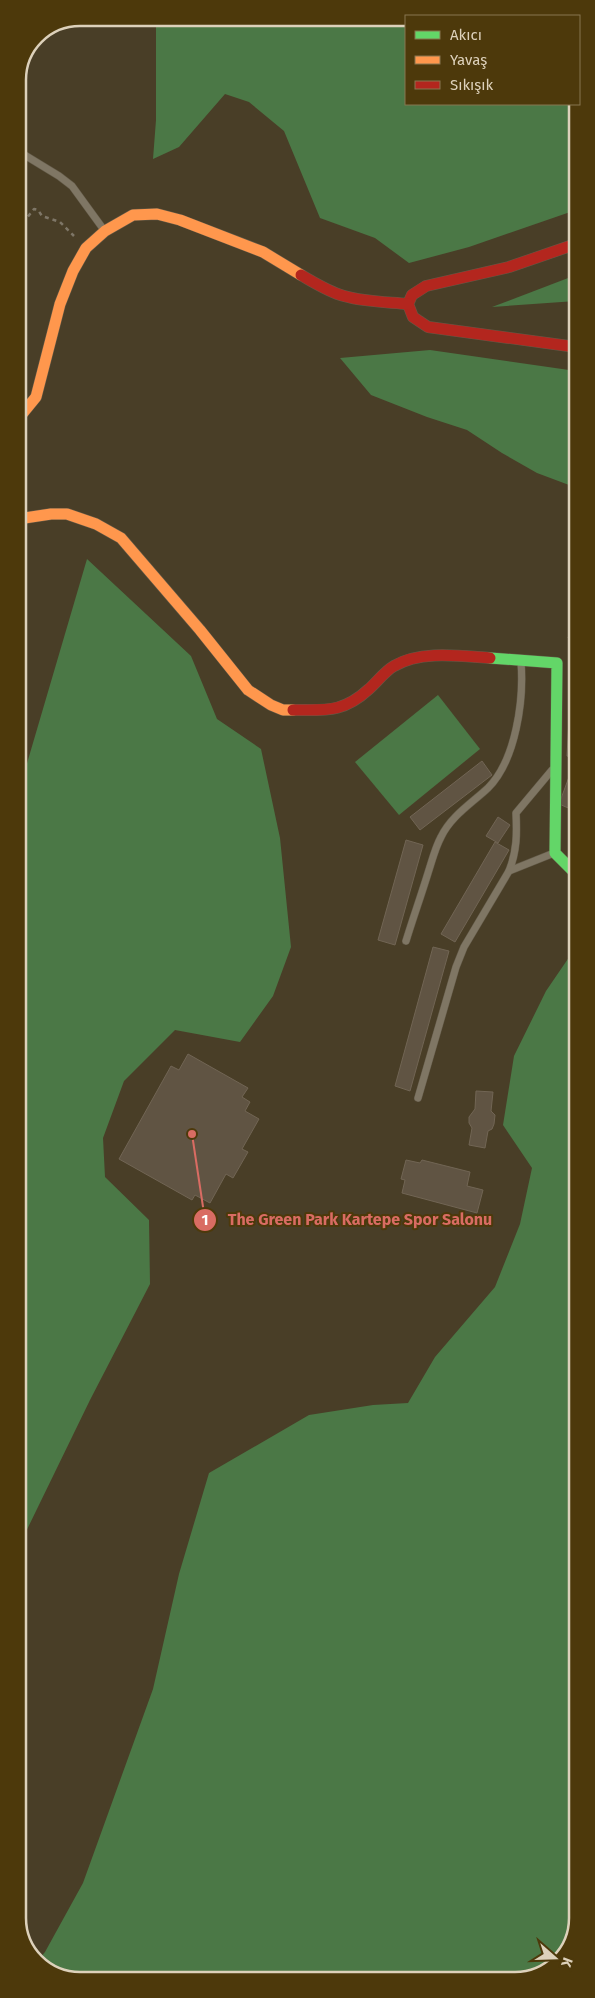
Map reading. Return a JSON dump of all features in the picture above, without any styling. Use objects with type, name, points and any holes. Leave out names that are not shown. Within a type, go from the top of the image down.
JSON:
[{"type":"street","points":[[26,409],[36,397],[60,304],[73,271],[86,248],[105,231],[133,215],[157,214],[180,220],[256,249],[320,286],[344,296],[408,304]]},
{"type":"street","points":[[569,246],[509,267],[426,286],[412,296],[408,304],[413,317],[428,326],[465,333],[569,346]]},
{"type":"street","points":[[26,518],[67,514],[96,524],[121,538],[200,630],[248,690],[271,706],[283,710],[324,710],[349,705],[394,666],[416,658],[453,655],[557,663],[555,853],[569,867]]},
{"type":"lane","points":[[26,156],[60,176],[72,186],[105,231]]},
{"type":"lane","points":[[406,941],[441,836],[451,821],[490,786],[505,764],[520,711],[523,686],[521,660]]},
{"type":"lane","points":[[418,1098],[456,967],[464,947],[509,871],[517,844],[516,813],[556,766]]},
{"type":"lane","points":[[509,871],[555,853]]},
{"type":"path","points":[[26,218],[31,211],[38,210],[42,216],[60,222],[86,248]]},
{"type":"green space","points":[[156,26],[405,26],[405,105],[569,105],[569,212],[469,247],[409,263],[375,238],[320,218],[284,131],[249,102],[225,94],[179,147],[153,159],[156,120]]},
{"type":"green space","points":[[569,278],[569,302],[492,307]]},
{"type":"green space","points":[[430,350],[569,370],[569,485],[537,473],[467,430],[371,395],[340,358]]},
{"type":"green space","points":[[87,559],[191,656],[217,719],[261,749],[280,838],[291,947],[273,996],[240,1042],[175,1030],[124,1081],[103,1138],[105,1177],[149,1220],[150,1284],[90,1400],[26,1532],[26,767]]},
{"type":"green space","points":[[438,695],[480,749],[399,815],[355,762]]},
{"type":"green space","points":[[569,957],[569,1918],[566,1935],[555,1953],[542,1964],[525,1971],[514,1972],[77,1972],[60,1968],[42,1955],[83,1883],[153,1689],[179,1574],[209,1473],[309,1415],[373,1405],[408,1403],[435,1357],[495,1287],[520,1224],[532,1168],[503,1125],[514,1056],[546,991]]},
{"type":"building","points":[[569,719],[569,757],[567,756]]},
{"type":"building","points":[[482,761],[492,775],[420,830],[410,817]]},
{"type":"building","points":[[569,777],[569,808],[559,804]]},
{"type":"building","points":[[498,817],[510,825],[498,843],[486,836]]},
{"type":"building","points":[[406,840],[423,845],[395,945],[378,940]]},
{"type":"building","points":[[495,842],[509,850],[455,942],[441,934]]},
{"type":"building","points":[[433,947],[449,951],[410,1091],[395,1086]]},
{"type":"building","points":[[188,1054],[248,1088],[242,1097],[250,1102],[245,1111],[259,1119],[242,1149],[248,1152],[233,1178],[226,1174],[210,1203],[195,1195],[192,1200],[119,1159],[171,1066],[179,1070]]},
{"type":"building","points":[[476,1091],[493,1092],[491,1111],[495,1115],[494,1124],[492,1129],[488,1131],[485,1148],[469,1145],[472,1128],[469,1123],[469,1117],[475,1109]]},
{"type":"building","points":[[406,1160],[420,1163],[422,1160],[470,1172],[467,1186],[483,1190],[477,1213],[402,1193],[405,1180],[401,1179]]},
{"type":"traffic: fast","points":[[490,658],[557,663],[555,853],[569,867]]},
{"type":"traffic: slow","points":[[26,409],[36,397],[60,304],[73,271],[86,248],[105,231],[133,215],[157,214],[180,220],[263,252],[301,275]]},
{"type":"traffic: slow","points":[[26,518],[67,514],[96,524],[121,538],[200,630],[248,690],[271,705],[283,710],[293,710]]},
{"type":"traffic: jam","points":[[569,246],[509,267],[426,286],[412,295],[408,304],[413,317],[428,327],[569,346]]},
{"type":"traffic: jam","points":[[301,275],[327,290],[344,296],[368,301],[408,304]]},
{"type":"traffic: jam","points":[[293,710],[325,710],[342,706],[360,697],[394,666],[416,658],[441,655],[490,658]]},
{"type":"place","name":"The Green Park Kartepe Spor Salonu","points":[[192,1134]]}]
